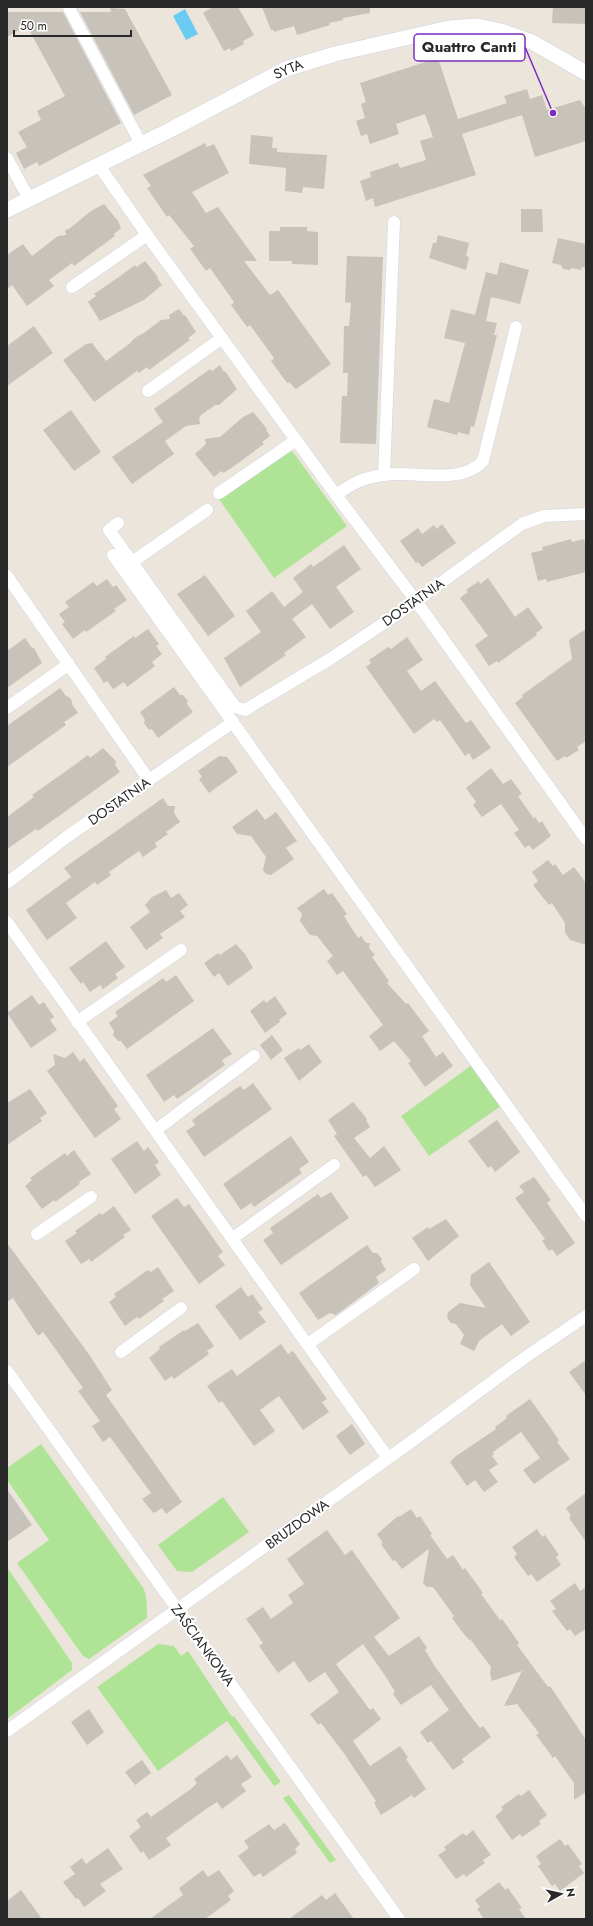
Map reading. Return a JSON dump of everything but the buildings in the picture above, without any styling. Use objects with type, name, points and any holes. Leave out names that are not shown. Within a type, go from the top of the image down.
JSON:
[{"type":"street","points":[[69,8],[141,144]]},
{"type":"street","name":"SYTA","points":[[7,210],[141,144],[274,74],[296,65],[335,54],[449,28],[477,26],[517,36],[547,50],[586,73]]},
{"type":"street","points":[[7,158],[29,199]]},
{"type":"street","points":[[98,164],[147,235],[336,495],[416,601],[586,840]]},
{"type":"street","points":[[384,474],[394,222]]},
{"type":"street","points":[[72,287],[147,235]]},
{"type":"street","points":[[336,495],[355,482],[384,474],[446,475],[469,470],[480,464],[483,461],[516,327]]},
{"type":"street","points":[[148,392],[222,338]]},
{"type":"street","points":[[219,493],[296,440]]},
{"type":"street","points":[[118,523],[109,530],[132,562],[208,510]]},
{"type":"street","name":"DOSTATNIA","points":[[132,562],[235,707],[245,710],[330,659],[416,601],[522,524],[544,516],[586,514]]},
{"type":"street","points":[[113,555],[586,1216]]},
{"type":"street","points":[[7,576],[149,780]]},
{"type":"street","points":[[7,708],[69,664]]},
{"type":"street","name":"DOSTATNIA","points":[[7,883],[68,836],[233,722]]},
{"type":"street","points":[[7,922],[388,1458]]},
{"type":"street","points":[[78,1022],[181,950]]},
{"type":"street","points":[[156,1130],[254,1056]]},
{"type":"street","points":[[233,1238],[334,1165]]},
{"type":"street","points":[[37,1234],[91,1197]]},
{"type":"street","points":[[308,1344],[414,1269]]},
{"type":"street","points":[[121,1352],[181,1308]]},
{"type":"street","name":"BRUZDOWA","points":[[7,1731],[388,1458],[527,1356],[586,1316]]},
{"type":"street","name":"ZAŚCIANKOWA","points":[[7,1371],[399,1919]]},
{"type":"green space","points":[[290,448],[347,526],[274,578],[219,499]]},
{"type":"green space","points":[[472,1065],[501,1106],[429,1156],[401,1116]]},
{"type":"green space","points":[[41,1444],[144,1589],[145,1593],[147,1618],[89,1659],[83,1656],[17,1563],[49,1540],[7,1480],[7,1468]]},
{"type":"green space","points":[[223,1497],[249,1532],[192,1572],[177,1571],[158,1545]]},
{"type":"green space","points":[[7,1567],[72,1663],[72,1670],[7,1719]]},
{"type":"green space","points":[[158,1644],[174,1646],[181,1656],[188,1651],[232,1717],[234,1716],[281,1782],[274,1786],[227,1721],[158,1771],[97,1687]]},
{"type":"green space","points":[[289,1795],[336,1860],[330,1863],[283,1798]]},
{"type":"water","points":[[185,9],[198,34],[186,40],[173,16]]},
{"type":"place","name":"Quattro Canti","points":[[553,113]]}]
